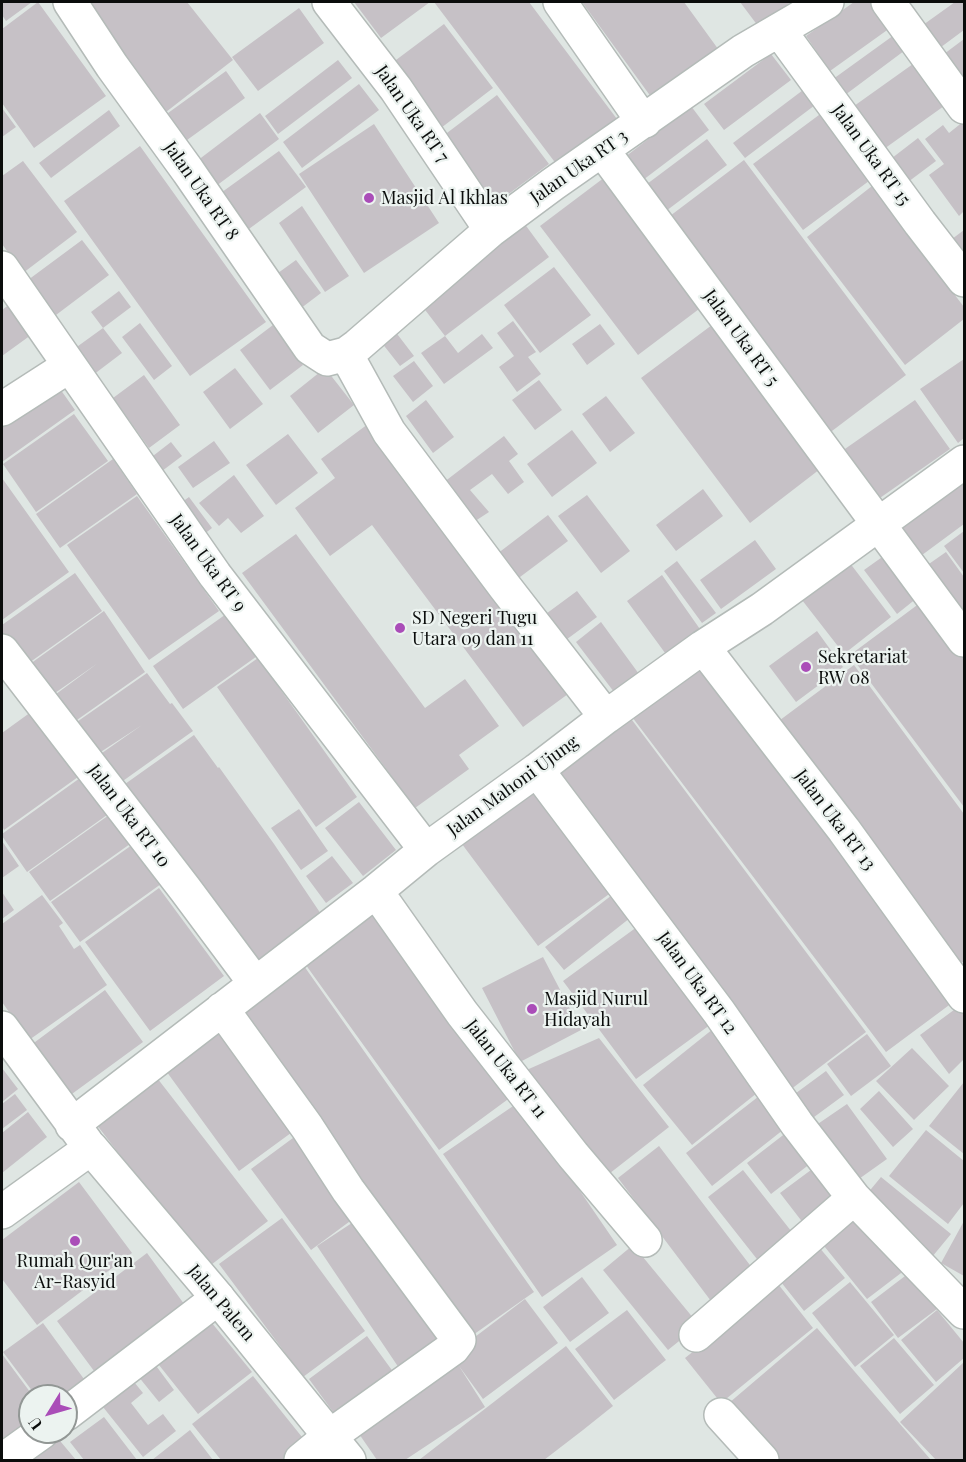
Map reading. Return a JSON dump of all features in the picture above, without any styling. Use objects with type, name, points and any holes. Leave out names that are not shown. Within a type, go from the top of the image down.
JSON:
[{"type":"street","name":"Jalan Uka RT 8","points":[[70,2],[112,66],[195,181],[310,348],[327,358],[346,354]]},
{"type":"street","name":"Jalan Uka RT 7","points":[[329,2],[396,89],[491,230]]},
{"type":"street","points":[[560,2],[645,121]]},
{"type":"street","name":"Jalan Uka RT 3","points":[[346,354],[491,230],[553,184],[743,51],[827,2]]},
{"type":"street","points":[[888,2],[964,107]]},
{"type":"street","name":"Jalan Uka RT 15","points":[[779,30],[964,280]]},
{"type":"street","name":"Jalan Uka RT 5","points":[[603,151],[964,640]]},
{"type":"street","name":"Jalan Uka RT 9","points":[[2,268],[215,575],[426,850]]},
{"type":"street","points":[[346,354],[389,432],[606,717]]},
{"type":"street","points":[[2,408],[69,366]]},
{"type":"street","name":"Jalan Mahoni Ujung","points":[[2,1212],[222,1009],[255,983],[426,850],[606,717],[703,647],[762,609],[964,462]]},
{"type":"street","name":"Jalan Uka RT 13","points":[[703,647],[844,830],[964,996]]},
{"type":"street","name":"Jalan Uka RT 10","points":[[2,651],[255,983]]},
{"type":"street","name":"Jalan Uka RT 12","points":[[537,770],[712,1003],[797,1124],[854,1198],[964,1312]]},
{"type":"street","name":"Jalan Uka RT 11","points":[[376,891],[462,1013],[573,1155],[645,1240]]},
{"type":"street","points":[[222,1009],[307,1127],[348,1190],[459,1340],[340,1449],[301,1461]]},
{"type":"street","name":"Jalan Palem","points":[[2,1028],[82,1136],[218,1298],[340,1449]]},
{"type":"street","points":[[696,1335],[854,1198]]},
{"type":"street","points":[[78,1405],[218,1298]]},
{"type":"street","points":[[721,1415],[759,1459]]},
{"type":"street","points":[[3,1461],[26,1444]]},
{"type":"building","points":[[2,2],[32,2],[6,21],[2,15]]},
{"type":"building","points":[[38,2],[106,96],[34,148],[2,103],[2,29]]},
{"type":"building","points":[[80,2],[187,2],[233,60],[166,112]]},
{"type":"building","points":[[354,2],[430,2],[381,38]]},
{"type":"building","points":[[434,2],[529,2],[620,123],[560,169]]},
{"type":"building","points":[[582,2],[684,2],[721,53],[654,101]]},
{"type":"building","points":[[740,2],[791,2],[758,26]]},
{"type":"building","points":[[854,2],[882,2],[897,23],[830,71],[806,36]]},
{"type":"building","points":[[955,2],[964,3],[964,30],[933,53],[916,30]]},
{"type":"building","points":[[299,8],[324,43],[258,91],[232,57]]},
{"type":"building","points":[[444,24],[493,88],[441,128],[392,63]]},
{"type":"building","points":[[901,30],[912,45],[841,98],[829,82]]},
{"type":"building","points":[[964,39],[964,92],[940,57]]},
{"type":"building","points":[[771,54],[791,80],[724,130],[704,104]]},
{"type":"building","points":[[920,59],[951,101],[877,154],[847,111]]},
{"type":"building","points":[[338,60],[352,78],[278,134],[265,116]]},
{"type":"building","points":[[226,71],[245,98],[176,148],[157,121]]},
{"type":"building","points":[[359,84],[379,110],[302,168],[283,142]]},
{"type":"building","points":[[811,84],[823,99],[745,158],[733,143]]},
{"type":"building","points":[[497,95],[549,164],[495,204],[443,136]]},
{"type":"building","points":[[691,106],[709,130],[643,180],[625,157]]},
{"type":"building","points":[[2,108],[16,127],[2,137]]},
{"type":"building","points":[[109,110],[120,126],[51,178],[39,163]]},
{"type":"building","points":[[823,112],[873,178],[803,230],[753,164]]},
{"type":"building","points":[[260,113],[279,139],[208,192],[189,167]]},
{"type":"building","points":[[964,121],[964,211],[959,216],[929,175],[944,164],[925,139],[943,125],[949,133]]},
{"type":"building","name":"Masjid Al Ikhlas","points":[[374,124],[439,223],[364,273],[299,174]]},
{"type":"building","points":[[918,138],[936,161],[900,188],[883,165]]},
{"type":"building","points":[[707,139],[727,165],[666,211],[647,184]]},
{"type":"building","points":[[140,146],[266,322],[190,376],[64,201]]},
{"type":"building","points":[[279,151],[306,187],[238,237],[211,200]]},
{"type":"building","points":[[744,160],[906,375],[828,434],[666,219]]},
{"type":"building","points":[[23,161],[77,232],[23,273],[2,244],[2,176]]},
{"type":"building","points":[[609,174],[707,303],[638,355],[540,226]]},
{"type":"building","points":[[872,186],[964,307],[964,319],[905,365],[807,237]]},
{"type":"building","points":[[302,206],[349,276],[325,292],[279,223]]},
{"type":"building","points":[[521,219],[549,257],[445,336],[416,298]]},
{"type":"building","points":[[964,230],[964,265],[948,242]]},
{"type":"building","points":[[82,240],[109,275],[56,315],[28,280]]},
{"type":"building","points":[[296,260],[321,293],[292,315],[267,281]]},
{"type":"building","points":[[554,267],[591,315],[540,353],[504,305]]},
{"type":"building","points":[[119,291],[131,307],[103,328],[91,312]]},
{"type":"building","points":[[10,304],[31,335],[2,356],[2,310]]},
{"type":"building","points":[[513,321],[536,352],[528,357],[541,374],[517,392],[499,367],[514,356],[497,333]]},
{"type":"building","points":[[388,322],[414,356],[400,366],[374,333]]},
{"type":"building","points":[[716,322],[824,466],[750,523],[641,378]]},
{"type":"building","points":[[140,323],[172,366],[154,380],[122,337]]},
{"type":"building","points":[[600,324],[615,344],[587,365],[572,344]]},
{"type":"building","points":[[273,325],[303,365],[270,390],[240,350]]},
{"type":"building","points":[[103,328],[122,353],[93,375],[74,349]]},
{"type":"building","points":[[482,334],[493,348],[444,384],[421,353],[445,336],[458,353]]},
{"type":"building","points":[[964,359],[964,438],[958,443],[920,389]]},
{"type":"building","points":[[414,361],[433,386],[413,402],[393,376]]},
{"type":"building","points":[[235,368],[263,404],[230,429],[203,392]]},
{"type":"building","points":[[325,368],[354,405],[318,433],[290,396]]},
{"type":"building","points":[[144,375],[180,425],[149,448],[113,398]]},
{"type":"building","points":[[53,379],[75,410],[2,462],[2,415]]},
{"type":"building","points":[[539,380],[562,410],[535,430],[512,400]]},
{"type":"building","points":[[606,396],[635,433],[610,452],[582,414]]},
{"type":"building","points":[[426,400],[454,437],[433,453],[406,416]]},
{"type":"building","points":[[915,400],[950,449],[877,500],[842,451]]},
{"type":"building","points":[[74,414],[108,461],[36,512],[3,464]]},
{"type":"building","points":[[368,424],[568,694],[523,727],[372,525],[330,556],[295,508],[335,478],[321,459]]},
{"type":"building","points":[[572,430],[597,463],[552,497],[527,464]]},
{"type":"building","points":[[288,434],[318,473],[276,505],[246,465]]},
{"type":"building","points":[[504,436],[518,454],[509,461],[524,482],[508,494],[492,474],[470,490],[489,512],[463,529],[435,489]]},
{"type":"building","points":[[214,441],[230,463],[193,488],[178,467]]},
{"type":"building","points":[[171,442],[182,456],[150,480],[140,466]]},
{"type":"building","points":[[113,459],[137,494],[60,548],[36,514]]},
{"type":"building","points":[[234,475],[264,516],[241,533],[228,518],[219,526],[199,503]]},
{"type":"building","points":[[2,478],[69,572],[2,620]]},
{"type":"building","points":[[964,479],[964,524],[918,558],[892,523]]},
{"type":"building","points":[[703,489],[723,516],[676,551],[656,525]]},
{"type":"building","points":[[587,495],[630,551],[601,573],[558,516]]},
{"type":"building","points":[[137,496],[219,611],[149,660],[67,545]]},
{"type":"building","points":[[189,497],[212,528],[199,538],[175,507]]},
{"type":"building","points":[[548,515],[568,541],[512,583],[493,557]]},
{"type":"building","points":[[964,531],[964,573],[944,546]]},
{"type":"building","points":[[296,534],[425,708],[465,679],[499,726],[459,755],[469,769],[415,808],[242,573]]},
{"type":"building","points":[[755,540],[776,569],[721,609],[700,580]]},
{"type":"building","points":[[946,552],[964,577],[964,619],[926,566]]},
{"type":"building","points":[[843,554],[891,617],[844,654],[795,591]]},
{"type":"building","points":[[885,555],[917,598],[897,614],[864,570]]},
{"type":"building","points":[[677,561],[716,613],[702,623],[664,571]]},
{"type":"building","points":[[75,573],[102,611],[19,670],[2,645],[2,625]]},
{"type":"building","points":[[662,575],[702,632],[668,657],[627,601]]},
{"type":"building","points":[[577,591],[597,617],[555,648],[535,622]]},
{"type":"building","points":[[924,600],[964,654],[964,807],[850,655]]},
{"type":"building","points":[[104,611],[145,672],[67,727],[48,700],[98,663],[45,700],[23,669]]},
{"type":"building","points":[[229,612],[260,654],[183,709],[153,666]]},
{"type":"building","points":[[601,622],[639,674],[614,692],[576,642]]},
{"type":"building","name":"Sekretariat RW 08","points":[[817,631],[843,667],[796,702],[769,666]]},
{"type":"building","points":[[700,654],[960,997],[886,1052],[626,709]]},
{"type":"building","points":[[258,658],[357,797],[316,827],[217,687]]},
{"type":"building","points":[[854,665],[964,814],[964,961],[953,970],[772,726]]},
{"type":"building","points":[[147,673],[193,731],[113,788],[92,760],[142,725],[93,757],[71,726]]},
{"type":"building","points":[[623,708],[866,1032],[790,1090],[546,766]]},
{"type":"building","points":[[31,712],[78,777],[4,830],[2,826],[2,733]]},
{"type":"building","points":[[194,735],[274,844],[325,920],[252,975],[118,789]]},
{"type":"building","points":[[80,778],[107,815],[27,872],[2,834]]},
{"type":"building","points":[[534,779],[616,889],[538,946],[456,836]]},
{"type":"building","points":[[359,802],[396,850],[363,876],[325,828]]},
{"type":"building","points":[[299,809],[328,851],[301,870],[271,828]]},
{"type":"building","points":[[109,815],[130,844],[50,901],[29,872]]},
{"type":"building","points":[[2,841],[19,866],[2,878]]},
{"type":"building","points":[[132,845],[161,884],[80,942],[51,902]]},
{"type":"building","points":[[332,856],[353,883],[326,903],[306,876]]},
{"type":"building","points":[[159,888],[224,976],[150,1031],[85,942]]},
{"type":"building","points":[[2,892],[14,910],[2,919]]},
{"type":"building","points":[[42,895],[63,923],[59,926],[74,949],[80,945],[107,985],[29,1040],[2,1002],[2,924]]},
{"type":"building","points":[[612,895],[630,918],[564,970],[545,947]]},
{"type":"building","points":[[376,909],[511,1097],[439,1150],[303,961]]},
{"type":"building","points":[[641,924],[714,1022],[636,1079],[563,981]]},
{"type":"building","name":"Masjid Nurul Hidayah","points":[[543,957],[581,1030],[520,1062],[482,988]]},
{"type":"building","points":[[304,966],[534,1292],[463,1342],[233,1017]]},
{"type":"building","points":[[105,990],[143,1042],[65,1099],[27,1048]]},
{"type":"building","points":[[962,1004],[964,1007],[964,1059],[949,1074],[920,1035]]},
{"type":"building","points":[[217,1023],[295,1130],[239,1171],[161,1064]]},
{"type":"building","points":[[713,1029],[762,1089],[692,1145],[643,1085]]},
{"type":"building","points":[[867,1034],[891,1066],[851,1096],[827,1064]]},
{"type":"building","points":[[599,1038],[669,1127],[605,1177],[522,1072]]},
{"type":"building","points":[[912,1048],[949,1086],[914,1120],[876,1081]]},
{"type":"building","points":[[2,1068],[18,1089],[2,1102]]},
{"type":"building","points":[[826,1071],[844,1095],[810,1120],[792,1096]]},
{"type":"building","points":[[154,1074],[268,1221],[207,1268],[93,1120]]},
{"type":"building","points":[[964,1082],[964,1154],[929,1126]]},
{"type":"building","points":[[879,1091],[913,1129],[893,1147],[860,1109]]},
{"type":"building","points":[[763,1093],[788,1126],[712,1186],[686,1153]]},
{"type":"building","points":[[15,1094],[27,1110],[2,1129],[2,1104]]},
{"type":"building","points":[[519,1102],[617,1245],[542,1297],[443,1154]]},
{"type":"building","points":[[847,1104],[887,1159],[849,1186],[809,1130]]},
{"type":"building","points":[[28,1112],[47,1137],[2,1173],[2,1133]]},
{"type":"building","points":[[791,1129],[815,1160],[771,1194],[747,1163]]},
{"type":"building","points":[[926,1130],[964,1161],[964,1203],[948,1224],[889,1176]]},
{"type":"building","points":[[297,1135],[357,1216],[311,1250],[251,1169]]},
{"type":"building","points":[[659,1146],[756,1273],[714,1305],[618,1178]]},
{"type":"building","points":[[815,1167],[842,1202],[807,1228],[780,1193]]},
{"type":"building","points":[[743,1170],[799,1241],[764,1268],[708,1197]]},
{"type":"building","points":[[881,1177],[951,1234],[932,1257],[862,1200]]},
{"type":"building","name":"Rumah Qur'an Ar-Rasyid","points":[[79,1182],[132,1253],[37,1325],[2,1279],[2,1240]]},
{"type":"building","points":[[857,1210],[905,1270],[867,1299],[820,1241]]},
{"type":"building","points":[[361,1217],[444,1343],[401,1371],[317,1246]]},
{"type":"building","points":[[282,1218],[365,1331],[303,1377],[219,1264]]},
{"type":"building","points":[[964,1221],[964,1276],[941,1263]]},
{"type":"building","points":[[813,1240],[845,1278],[804,1311],[773,1272]]},
{"type":"building","points":[[633,1245],[699,1325],[668,1350],[603,1270]]},
{"type":"building","points":[[147,1253],[187,1308],[97,1375],[57,1321]]},
{"type":"building","points":[[909,1273],[937,1309],[898,1338],[871,1302]]},
{"type":"building","points":[[582,1277],[609,1313],[570,1342],[543,1307]]},
{"type":"building","points":[[850,1282],[894,1335],[855,1367],[812,1313]]},
{"type":"building","points":[[778,1284],[813,1328],[721,1403],[685,1358]]},
{"type":"building","points":[[525,1299],[558,1343],[483,1399],[459,1366],[485,1407],[405,1460],[377,1460],[355,1428]]},
{"type":"building","points":[[627,1310],[666,1360],[614,1400],[575,1349]]},
{"type":"building","points":[[937,1310],[964,1343],[964,1358],[936,1382],[901,1340]]},
{"type":"building","points":[[207,1317],[252,1372],[198,1414],[155,1360]]},
{"type":"building","points":[[43,1323],[92,1390],[78,1393],[78,1384],[27,1384],[3,1352]]},
{"type":"building","points":[[817,1328],[931,1460],[779,1460],[729,1403]]},
{"type":"building","points":[[367,1336],[394,1373],[336,1416],[309,1379]]},
{"type":"building","points":[[894,1338],[934,1385],[900,1414],[860,1366]]},
{"type":"building","points":[[566,1346],[613,1406],[583,1430],[544,1460],[419,1460]]},
{"type":"building","points":[[2,1354],[24,1384],[18,1384],[18,1442],[2,1454]]},
{"type":"building","points":[[964,1362],[964,1460],[936,1460],[900,1422]]},
{"type":"building","points":[[154,1363],[174,1390],[159,1402],[138,1376]]},
{"type":"building","points":[[253,1376],[306,1442],[284,1460],[221,1460],[192,1424]]},
{"type":"building","points":[[130,1377],[143,1393],[131,1403],[148,1425],[163,1414],[176,1431],[143,1457],[99,1402]]},
{"type":"building","points":[[104,1417],[137,1460],[84,1460],[72,1444],[78,1444],[78,1436]]},
{"type":"building","points":[[190,1430],[213,1460],[152,1460]]},
{"type":"building","points":[[46,1444],[63,1444],[76,1460],[25,1460]]},
{"type":"place","name":"Masjid Al Ikhlas","points":[[369,198]]},
{"type":"place","name":"SD Negeri Tugu Utara 09 dan 11","points":[[400,628]]},
{"type":"place","name":"Sekretariat RW 08","points":[[806,667]]},
{"type":"place","name":"Masjid Nurul Hidayah","points":[[532,1009]]},
{"type":"place","name":"Rumah Qur'an Ar-Rasyid","points":[[75,1241]]}]
